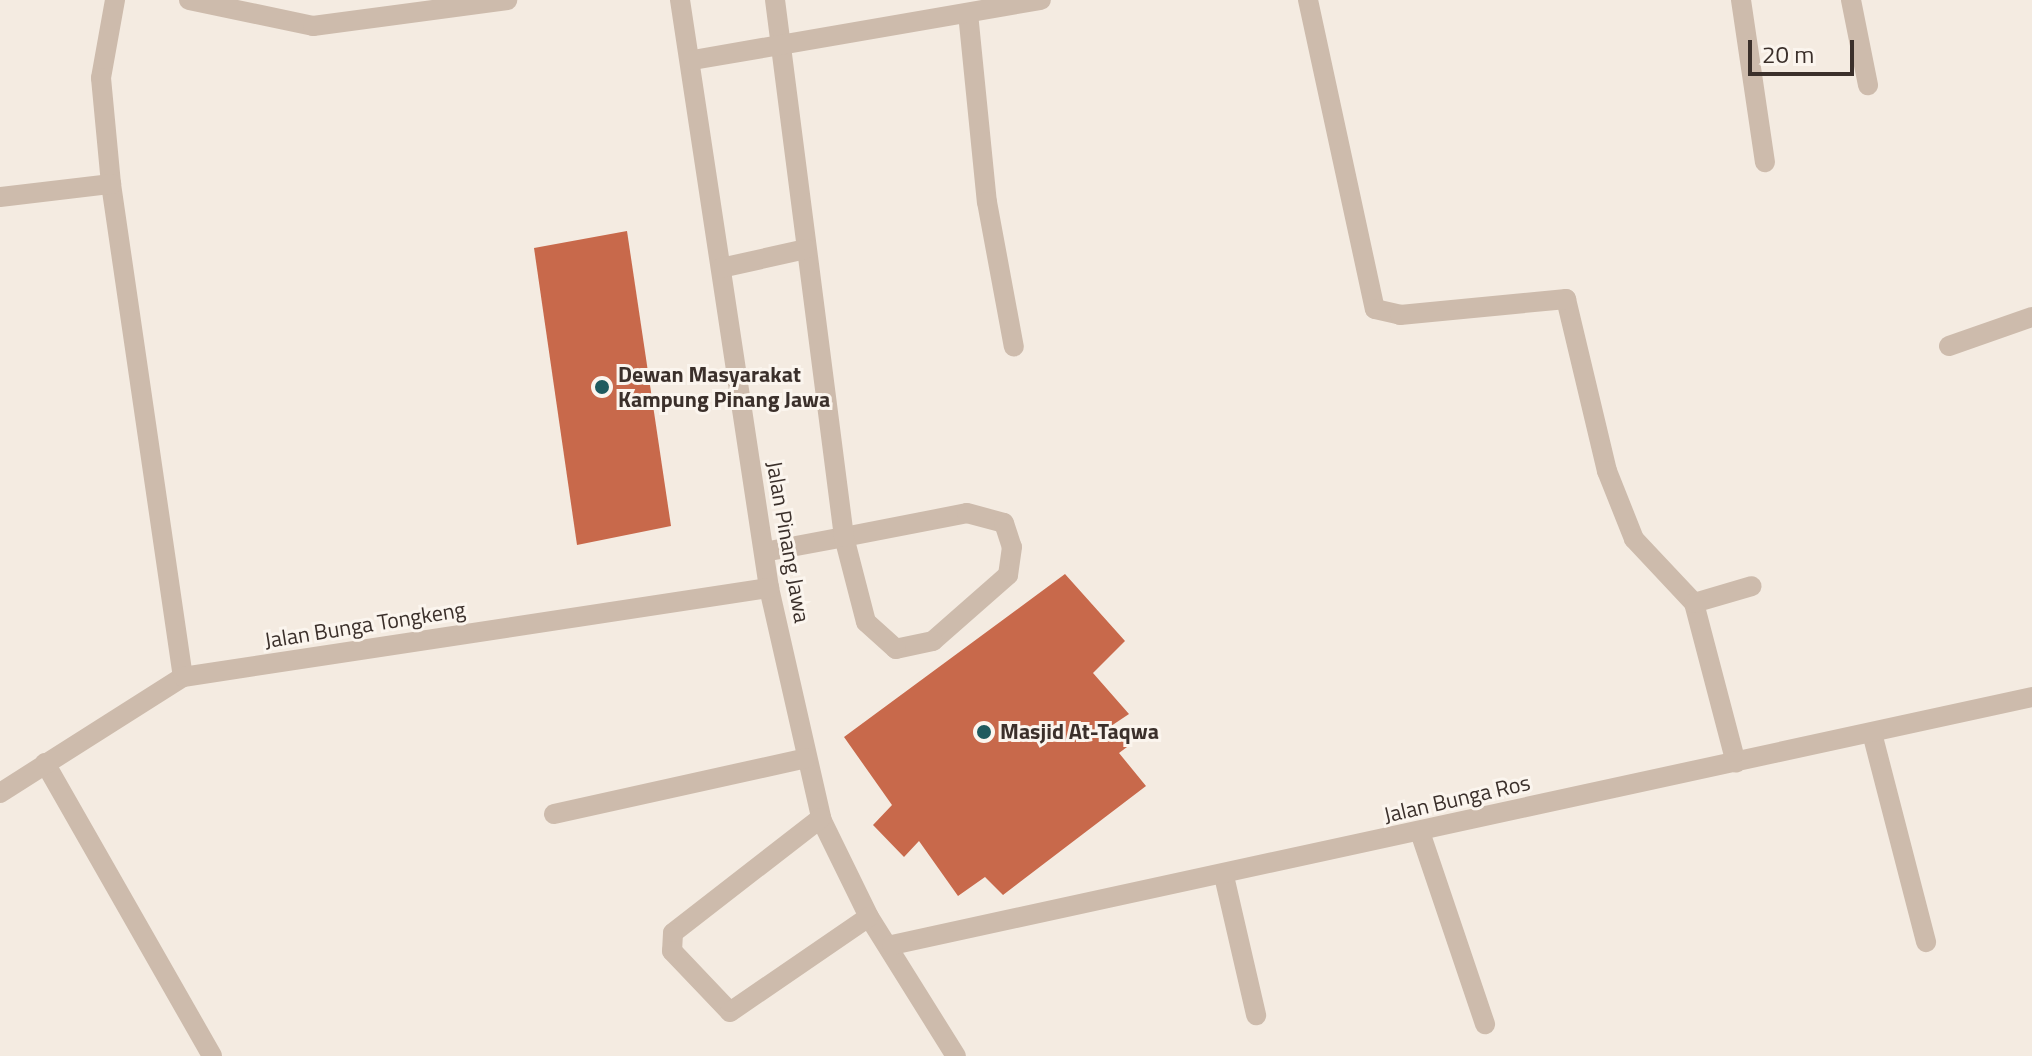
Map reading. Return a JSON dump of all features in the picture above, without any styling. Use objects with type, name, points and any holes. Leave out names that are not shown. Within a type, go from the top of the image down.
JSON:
[{"type":"street","points":[[115,0],[101,78],[111,184],[183,677]]},
{"type":"street","points":[[189,0],[313,26],[507,0]]},
{"type":"street","name":"Jalan Pinang Jawa","points":[[680,0],[693,60],[769,588],[821,818],[869,917],[892,945],[956,1056]]},
{"type":"street","points":[[764,552],[844,537],[993,515],[1004,523],[1012,547],[1008,575],[933,641],[896,649],[866,622],[844,537],[775,0]]},
{"type":"street","points":[[1308,0],[1375,309],[1400,315],[1566,299],[1607,471],[1634,539],[1694,603],[1736,763]]},
{"type":"street","points":[[1741,0],[1765,162]]},
{"type":"street","points":[[1851,0],[1868,85]]},
{"type":"street","points":[[693,60],[780,49],[1033,1]]},
{"type":"street","points":[[968,13],[987,202],[1014,347]]},
{"type":"street","points":[[0,197],[111,184]]},
{"type":"street","points":[[721,268],[806,249]]},
{"type":"street","points":[[1949,346],[2032,317]]},
{"type":"street","points":[[1694,603],[1752,586]]},
{"type":"street","name":"Jalan Bunga Tongkeng","points":[[0,793],[183,677],[769,588]]},
{"type":"street","name":"Jalan Bunga Ros","points":[[892,945],[1224,876],[2032,697]]},
{"type":"street","points":[[1872,733],[1926,942]]},
{"type":"street","points":[[554,814],[807,758]]},
{"type":"street","points":[[45,763],[212,1056]]},
{"type":"street","points":[[821,818],[673,933],[672,951],[730,1012],[869,917]]},
{"type":"street","points":[[1420,832],[1485,1024]]},
{"type":"street","points":[[1224,876],[1256,1015]]},
{"type":"building","name":"Dewan Masyarakat Kampung Pinang Jawa","points":[[627,231],[671,526],[577,545],[534,248]]},
{"type":"building","name":"Masjid At-Taqwa","points":[[1065,574],[1125,641],[1093,673],[1129,714],[1111,726],[1131,744],[1119,753],[1146,786],[1003,895],[985,877],[958,896],[919,841],[904,857],[873,825],[892,805],[844,737]]},
{"type":"place","name":"Dewan Masyarakat Kampung Pinang Jawa","points":[[602,387]]},
{"type":"place","name":"Masjid At-Taqwa","points":[[984,732]]}]
